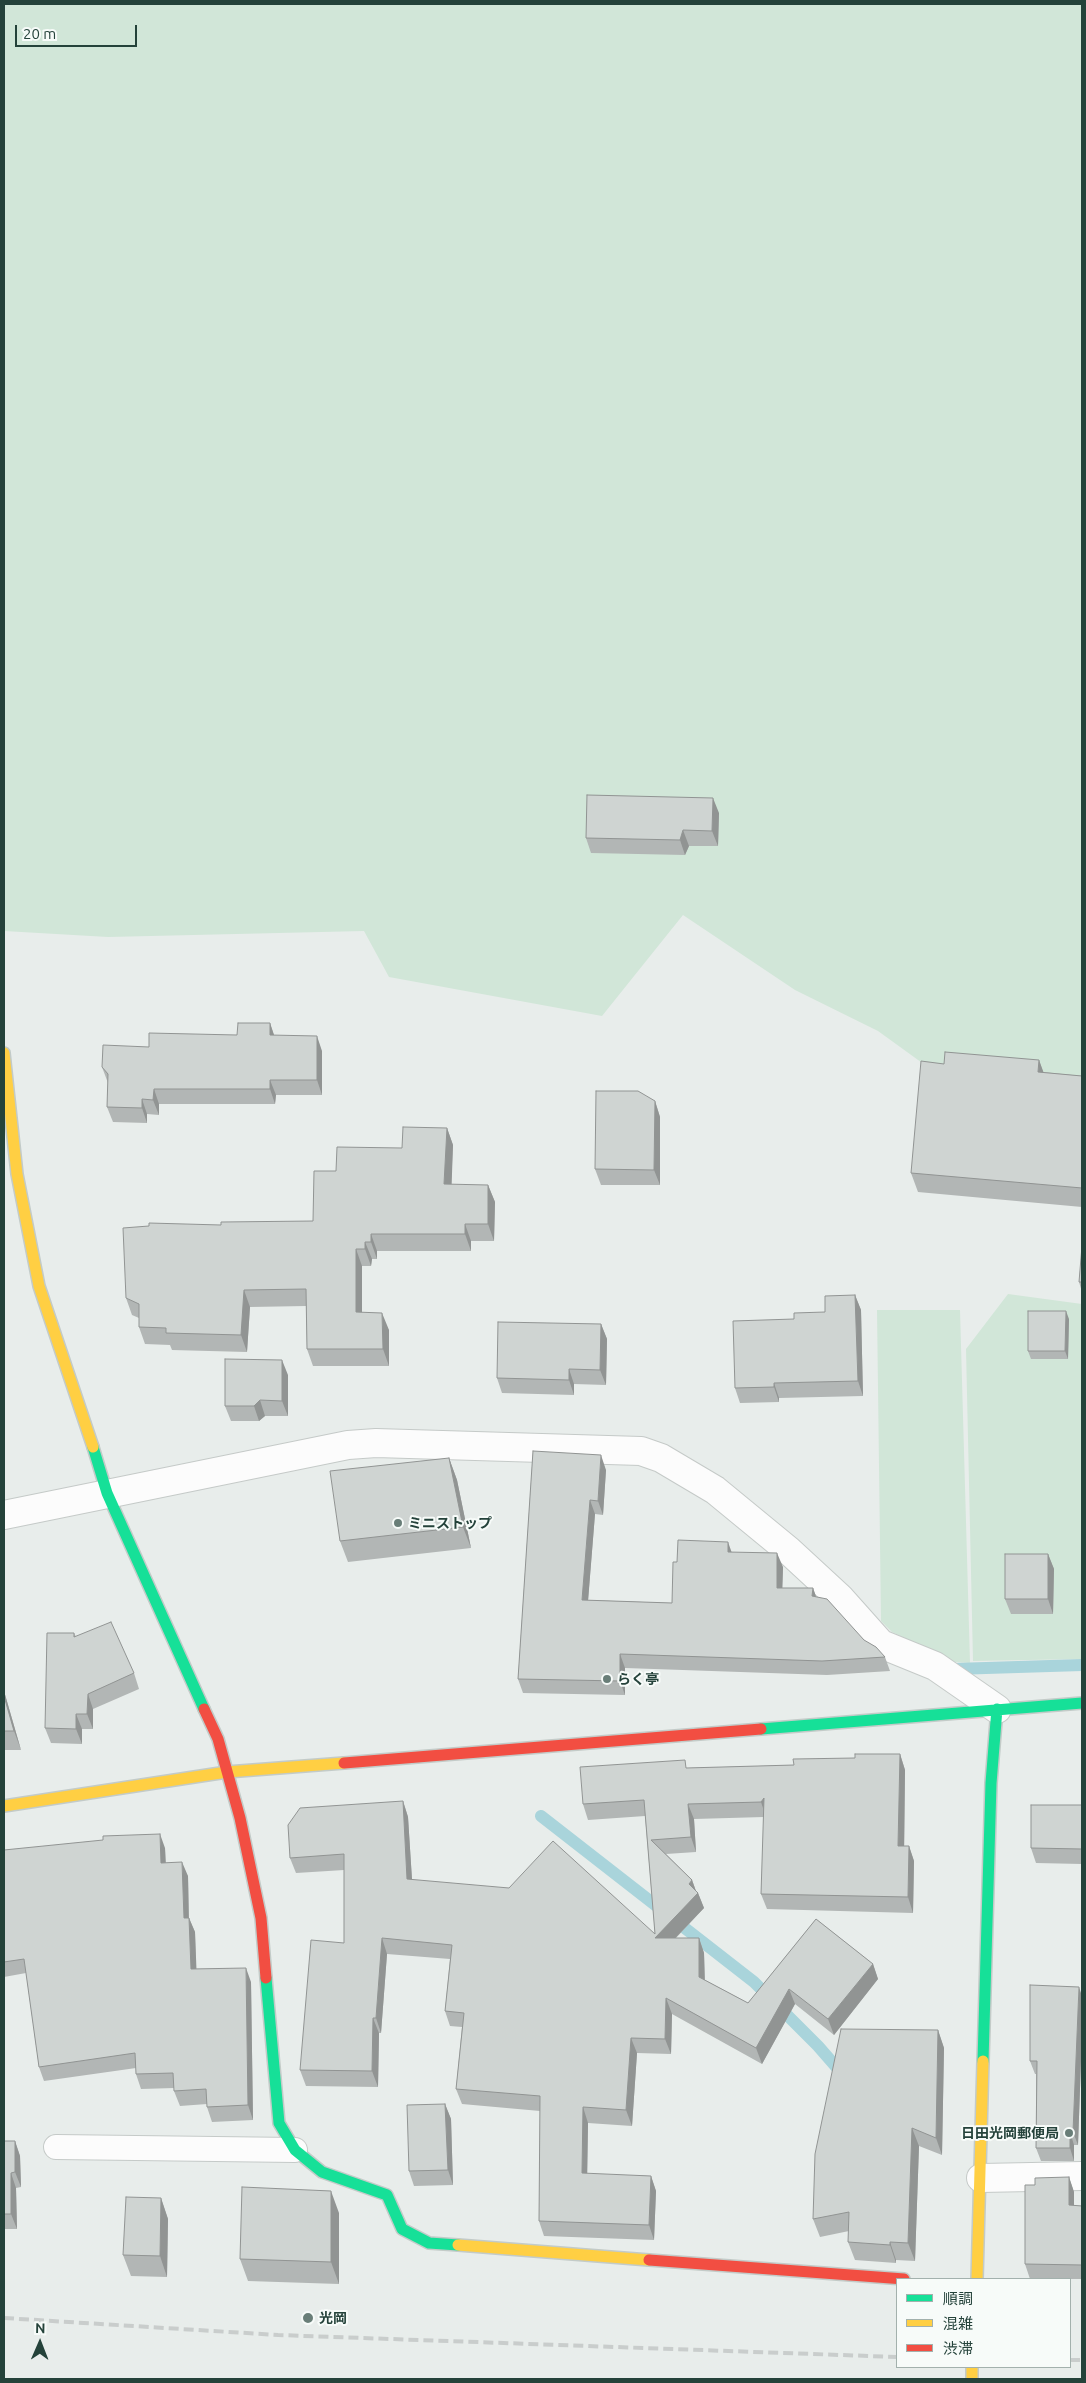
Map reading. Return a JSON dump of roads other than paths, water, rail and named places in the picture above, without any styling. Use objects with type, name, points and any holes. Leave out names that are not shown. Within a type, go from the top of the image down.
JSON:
[{"type":"street","points":[[4,1052],[17,1174],[39,1286],[63,1353],[107,1493],[218,1739],[240,1818],[261,1918],[279,2123],[295,2150],[322,2172],[387,2194],[402,2229],[429,2243],[896,2278]]},
{"type":"street","points":[[4,1515],[348,1445],[376,1442],[642,1450],[661,1458],[715,1490],[801,1562],[840,1598],[881,1644],[935,1666],[997,1709]]},
{"type":"street","points":[[4,1806],[227,1772],[1082,1703]]},
{"type":"street","points":[[976,2278],[981,2178],[991,1784],[997,1709]]},
{"type":"street","points":[[981,2178],[1082,2176]]},
{"type":"lane","points":[[56,2147],[295,2150]]},
{"type":"waterway","points":[[948,1666],[954,1669],[1082,1665]]},
{"type":"waterway","points":[[541,1816],[754,1982],[818,2046],[845,2077]]},
{"type":"railway","points":[[4,2318],[278,2335],[896,2357]]},
{"type":"railway","points":[[1071,2360],[1082,2360]]},
{"type":"place","name":"ミニストップ","points":[[398,1523]]},
{"type":"place","name":"らく亭","points":[[607,1679]]},
{"type":"place","name":"日田光岡郵便局","points":[[1069,2133]]},
{"type":"place","name":"光岡","points":[[308,2318]]}]
